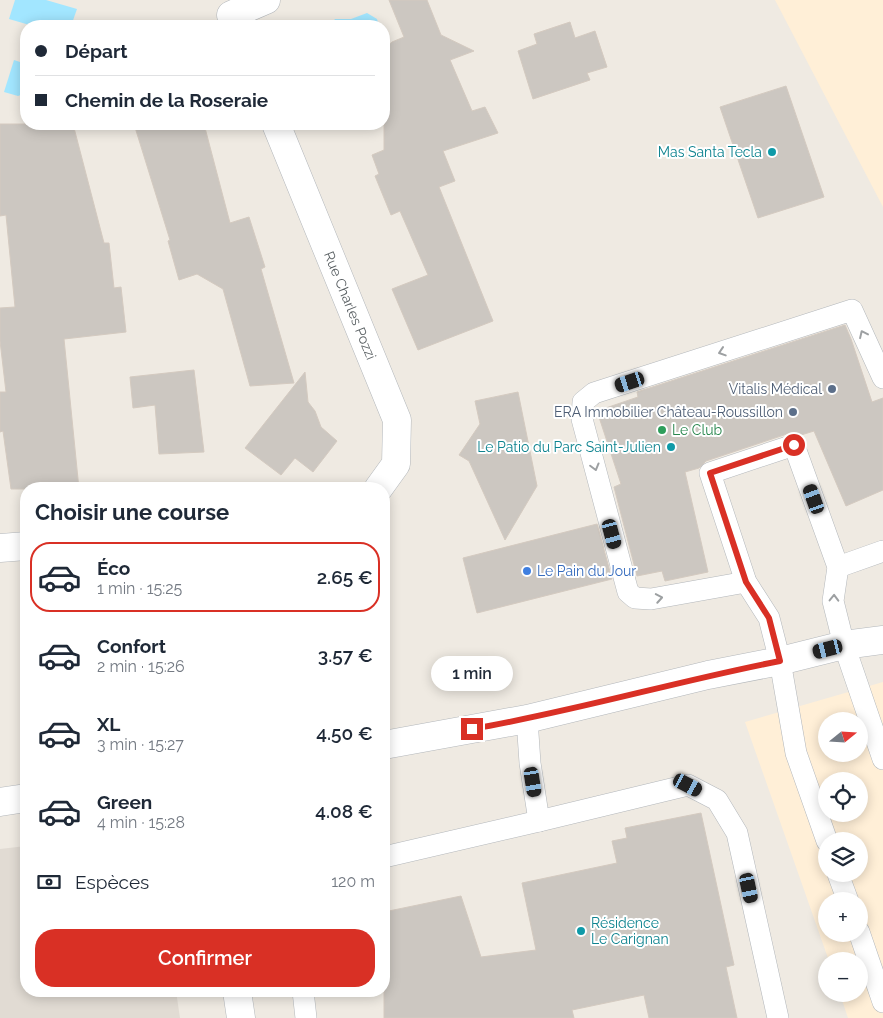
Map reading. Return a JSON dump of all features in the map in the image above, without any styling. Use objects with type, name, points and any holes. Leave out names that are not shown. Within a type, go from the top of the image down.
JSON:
[{"type":"street","points":[[231,14],[266,0]]},
{"type":"street","name":"Rue Charles Pozzi","points":[[278,130],[397,420],[396,464],[383,482]]},
{"type":"street","points":[[0,548],[20,546]]},
{"type":"street","points":[[390,744],[527,719],[708,675],[780,661],[844,645],[883,640]]},
{"type":"street","points":[[0,802],[20,799]]},
{"type":"street","points":[[238,997],[241,1018]]},
{"type":"lane","points":[[746,582],[651,599],[635,598],[628,592],[582,419],[583,402],[594,393],[852,310],[883,378]]},
{"type":"lane","points":[[824,832],[796,753],[780,661],[769,618],[746,582],[710,473],[794,445],[838,567],[833,601],[844,645],[883,757]]},
{"type":"lane","points":[[838,567],[883,552]]},
{"type":"lane","points":[[527,719],[530,763],[539,821]]},
{"type":"lane","points":[[390,855],[688,785],[717,800],[737,833],[778,1018]]},
{"type":"lane","points":[[862,942],[883,1002]]},
{"type":"lane","points":[[304,997],[306,1018]]},
{"type":"shaded area","points":[[775,0],[883,0],[883,207]]},
{"type":"shaded area","points":[[883,682],[883,1018],[848,1018],[843,1002],[868,1002],[868,952],[826,952],[822,942],[868,942],[868,892],[818,892],[818,930],[745,722]]},
{"type":"shaded area","points":[[20,847],[20,997],[177,997],[180,1018],[0,1018],[0,849]]},
{"type":"water","points":[[15,0],[46,0],[77,9],[73,20],[20,20],[20,22],[9,19]]},
{"type":"water","points":[[367,13],[377,20],[334,20],[351,19]]},
{"type":"water","points":[[14,60],[20,62],[20,95],[4,92]]},
{"type":"building","points":[[389,0],[427,0],[441,35],[474,51],[450,60],[472,111],[485,107],[498,133],[443,151],[455,181],[439,187],[493,321],[418,350],[392,289],[428,275],[400,211],[391,215],[375,176],[379,174],[372,155],[384,150],[384,130],[390,130],[390,44],[404,37]]},
{"type":"building","points":[[570,22],[575,38],[595,31],[607,67],[587,73],[590,80],[533,99],[518,51],[537,44],[534,34]]},
{"type":"building","name":"Mas Santa Tecla","points":[[786,86],[824,197],[758,218],[720,107]]},
{"type":"building","points":[[0,124],[20,124],[20,130],[75,130],[104,243],[109,243],[114,288],[121,287],[126,332],[64,339],[78,482],[20,482],[20,489],[11,489],[3,431],[0,432],[0,392],[6,392],[0,341],[0,308],[15,307],[6,215],[0,216]]},
{"type":"building","points":[[136,130],[206,130],[230,223],[249,217],[265,267],[261,269],[294,383],[250,386],[223,289],[197,274],[179,280],[168,241],[170,240]]},
{"type":"building","name":"Le Patio du Parc Saint-Julien","points":[[845,325],[872,402],[883,398],[883,490],[846,506],[814,431],[801,435],[790,433],[706,461],[699,468],[685,472],[708,572],[665,581],[662,571],[637,576],[614,487],[621,484],[597,411],[638,397],[637,392]]},
{"type":"building","points":[[194,370],[204,452],[159,454],[155,405],[133,408],[130,377]]},
{"type":"building","points":[[305,372],[308,402],[315,411],[321,427],[337,441],[313,472],[295,458],[281,475],[245,448]]},
{"type":"building","points":[[518,392],[537,486],[505,540],[469,461],[459,455],[480,424],[475,401]]},
{"type":"building","name":"Le Pain du Jour","points":[[597,524],[612,579],[477,613],[463,558]]},
{"type":"building","points":[[701,813],[734,965],[726,967],[737,1018],[649,1018],[644,995],[572,1010],[574,1018],[384,1018],[384,997],[390,997],[390,911],[461,896],[481,957],[536,950],[522,883],[617,863],[612,841],[627,838],[625,828]]},
{"type":"place","name":"Mas Santa Tecla","points":[[772,152]]},
{"type":"place","name":"Vitalis Médical","points":[[832,389]]},
{"type":"place","name":"ERA Immobilier Château-Roussillon","points":[[793,412]]},
{"type":"place","name":"Le Club","points":[[662,430]]},
{"type":"place","name":"Le Patio du Parc Saint-Julien","points":[[671,447]]},
{"type":"place","name":"Le Pain du Jour","points":[[527,571]]},
{"type":"place","name":"Résidence Le Carignan","points":[[581,931]]},
{"type":"route","points":[[472,729],[527,719],[708,675],[780,661],[769,618],[746,582],[710,473],[794,445]]}]
